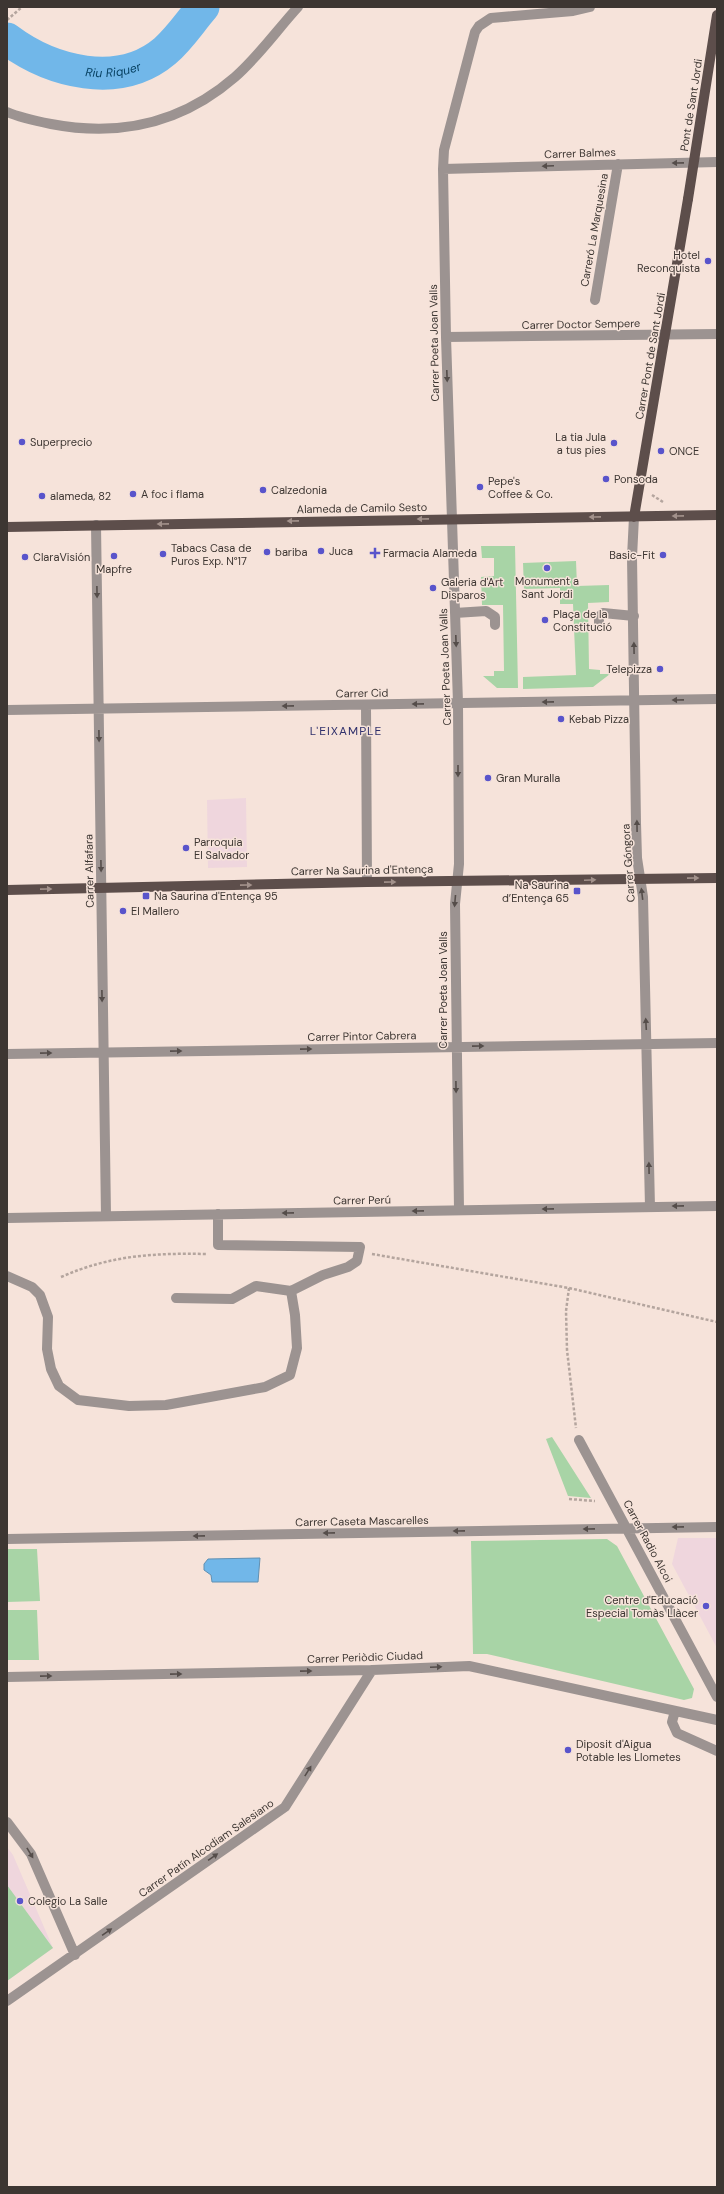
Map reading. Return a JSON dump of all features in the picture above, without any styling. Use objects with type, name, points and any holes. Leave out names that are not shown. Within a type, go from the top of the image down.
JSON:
[{"type":"main road","name":"Pont de Sant Jordi","points":[[688,199],[717,14]]},
{"type":"main road","name":"Carrer Pont de Sant Jordi","points":[[634,517],[688,199]]},
{"type":"main road","name":"Alameda de Camilo Sesto","points":[[7,527],[452,518],[717,515]]},
{"type":"main road","name":"Carrer Na Saurina d'Entença","points":[[7,890],[367,882],[717,878]]},
{"type":"street","points":[[7,112],[33,120],[71,128],[93,130],[134,127],[172,116],[191,107],[234,78],[298,7]]},
{"type":"street","name":"Carrer Poeta Joan Valls","points":[[459,1210],[455,904],[459,864],[458,703],[446,337],[443,169],[444,150],[475,32],[484,21],[496,17],[543,14],[590,7]]},
{"type":"street","name":"Carrer Balmes","points":[[443,169],[717,162]]},
{"type":"street","name":"Carreró La Marquesina","points":[[595,300],[618,164]]},
{"type":"street","name":"Carrer Doctor Sempere","points":[[446,337],[717,334]]},
{"type":"street","name":"Carrer Góngora","points":[[634,517],[632,540],[637,858],[643,897],[650,1207]]},
{"type":"street","name":"Carrer Alfafara","points":[[96,525],[106,1216]]},
{"type":"street","points":[[455,613],[486,611],[495,617],[495,625]]},
{"type":"street","points":[[598,623],[599,617],[603,613],[634,616]]},
{"type":"street","name":"Carrer Cid","points":[[7,710],[717,699]]},
{"type":"street","points":[[366,705],[367,882]]},
{"type":"street","name":"Carrer Pintor Cabrera","points":[[7,1054],[717,1043]]},
{"type":"street","name":"Carrer Perú","points":[[7,1218],[717,1206]]},
{"type":"street","points":[[176,1298],[232,1299],[256,1286],[291,1291],[323,1275],[348,1267],[357,1261],[360,1247],[218,1245],[218,1214]]},
{"type":"street","points":[[7,1276],[32,1287],[42,1300],[48,1318],[47,1349],[51,1369],[54,1378],[65,1392],[78,1400],[129,1406],[166,1405],[265,1387],[290,1375],[297,1348],[295,1315],[291,1291]]},
{"type":"street","name":"Carrer Radio Alcoi","points":[[579,1440],[628,1528],[717,1697]]},
{"type":"street","name":"Carrer Caseta Mascarelles","points":[[7,1539],[717,1527]]},
{"type":"street","name":"Carrer Periòdic Ciudad","points":[[7,1677],[372,1670],[470,1666],[717,1720]]},
{"type":"street","name":"Carrer Patín Alcodiam Salesiano","points":[[7,2001],[75,1955],[284,1807],[372,1670]]},
{"type":"street","points":[[675,1711],[672,1722],[678,1733],[717,1751]]},
{"type":"street","points":[[7,1822],[31,1854],[75,1955]]},
{"type":"path","points":[[7,20],[22,7]]},
{"type":"path","points":[[359,1252],[569,1288],[717,1322]]},
{"type":"path","points":[[61,1278],[93,1265],[153,1253],[212,1254]]},
{"type":"path","points":[[569,1288],[566,1311],[567,1350],[574,1420],[579,1440]]},
{"type":"path","points":[[569,1499],[596,1501],[598,1505],[612,1499]]},
{"type":"shaded area","points":[[246,798],[247,867],[208,868],[207,800]]},
{"type":"shaded area","name":"Centre d'Educació Especial Tomàs Llàcer","points":[[678,1538],[717,1538],[717,1648],[672,1564]]},
{"type":"shaded area","name":"Colegio La Salle","points":[[7,1847],[13,1855],[53,1948],[7,1981]]},
{"type":"green space","points":[[481,546],[515,546],[518,688],[497,688],[483,676],[494,676],[494,671],[504,671],[503,605],[482,605],[481,577],[494,576],[494,558],[482,558]]},
{"type":"green space","points":[[576,561],[577,586],[609,585],[609,602],[588,603],[589,669],[600,670],[600,674],[610,674],[593,687],[523,689],[523,677],[576,675],[573,604],[560,604],[560,588],[524,589],[523,563]]},
{"type":"green space","points":[[552,1437],[591,1498],[568,1496],[546,1439]]},
{"type":"green space","points":[[607,1539],[617,1546],[694,1689],[692,1698],[684,1700],[487,1654],[473,1654],[471,1541]]},
{"type":"green space","points":[[7,1549],[37,1549],[40,1601],[7,1602]]},
{"type":"green space","points":[[7,1610],[37,1610],[39,1660],[7,1660]]},
{"type":"green space","name":"Colegio La Salle","points":[[7,1885],[53,1948],[7,1981]]},
{"type":"water","points":[[260,1558],[258,1582],[212,1582],[211,1575],[204,1570],[204,1564],[208,1559]]},
{"type":"waterway","name":"Riu Riquer","points":[[7,39],[25,51],[64,68],[85,72],[106,73],[127,70],[147,63],[165,51],[203,7]]},
{"type":"place","name":"Hotel Reconquista","points":[[708,261]]},
{"type":"place","name":"Superprecio","points":[[22,442]]},
{"type":"place","name":"La tia Jula a tus pies","points":[[614,443]]},
{"type":"place","name":"ONCE","points":[[661,451]]},
{"type":"place","name":"Ponsoda","points":[[606,479]]},
{"type":"place","name":"Pepe's Coffee & Co.","points":[[480,487]]},
{"type":"place","name":"Calzedonia","points":[[263,490]]},
{"type":"place","name":"A foc i flama","points":[[133,494]]},
{"type":"place","name":"alameda, 82","points":[[42,496]]},
{"type":"place","name":"Juca","points":[[321,551]]},
{"type":"place","name":"bariba","points":[[267,552]]},
{"type":"place","name":"Farmacia Alameda","points":[[375,553]]},
{"type":"place","name":"Tabacs Casa de Puros Exp. N°17","points":[[163,554]]},
{"type":"place","name":"Basic-Fit","points":[[663,555]]},
{"type":"place","name":"Mapfre","points":[[114,556]]},
{"type":"place","name":"ClaraVisión","points":[[25,557]]},
{"type":"place","name":"Monument a Sant Jordi","points":[[547,568]]},
{"type":"place","name":"Galeria d'Art Disparos","points":[[433,588]]},
{"type":"place","name":"Plaça de la Constitució","points":[[545,620]]},
{"type":"place","name":"Telepizza","points":[[660,669]]},
{"type":"place","name":"Kebab Pizza","points":[[561,719]]},
{"type":"place","name":"Gran Muralla","points":[[488,778]]},
{"type":"place","name":"Parroquia El Salvador","points":[[186,848]]},
{"type":"place","name":"Na Saurina d’Entença 65","points":[[577,891]]},
{"type":"place","name":"Na Saurina d'Entença 95","points":[[146,896]]},
{"type":"place","name":"El Mallero","points":[[123,911]]},
{"type":"place","name":"Centre d'Educació Especial Tomàs Llàcer","points":[[706,1606]]},
{"type":"place","name":"Diposit d'Aigua Potable les Llometes","points":[[568,1750]]},
{"type":"place","name":"Colegio La Salle","points":[[20,1901]]},
{"type":"district","name":"L'EIXAMPLE","points":[[346,731]]}]
